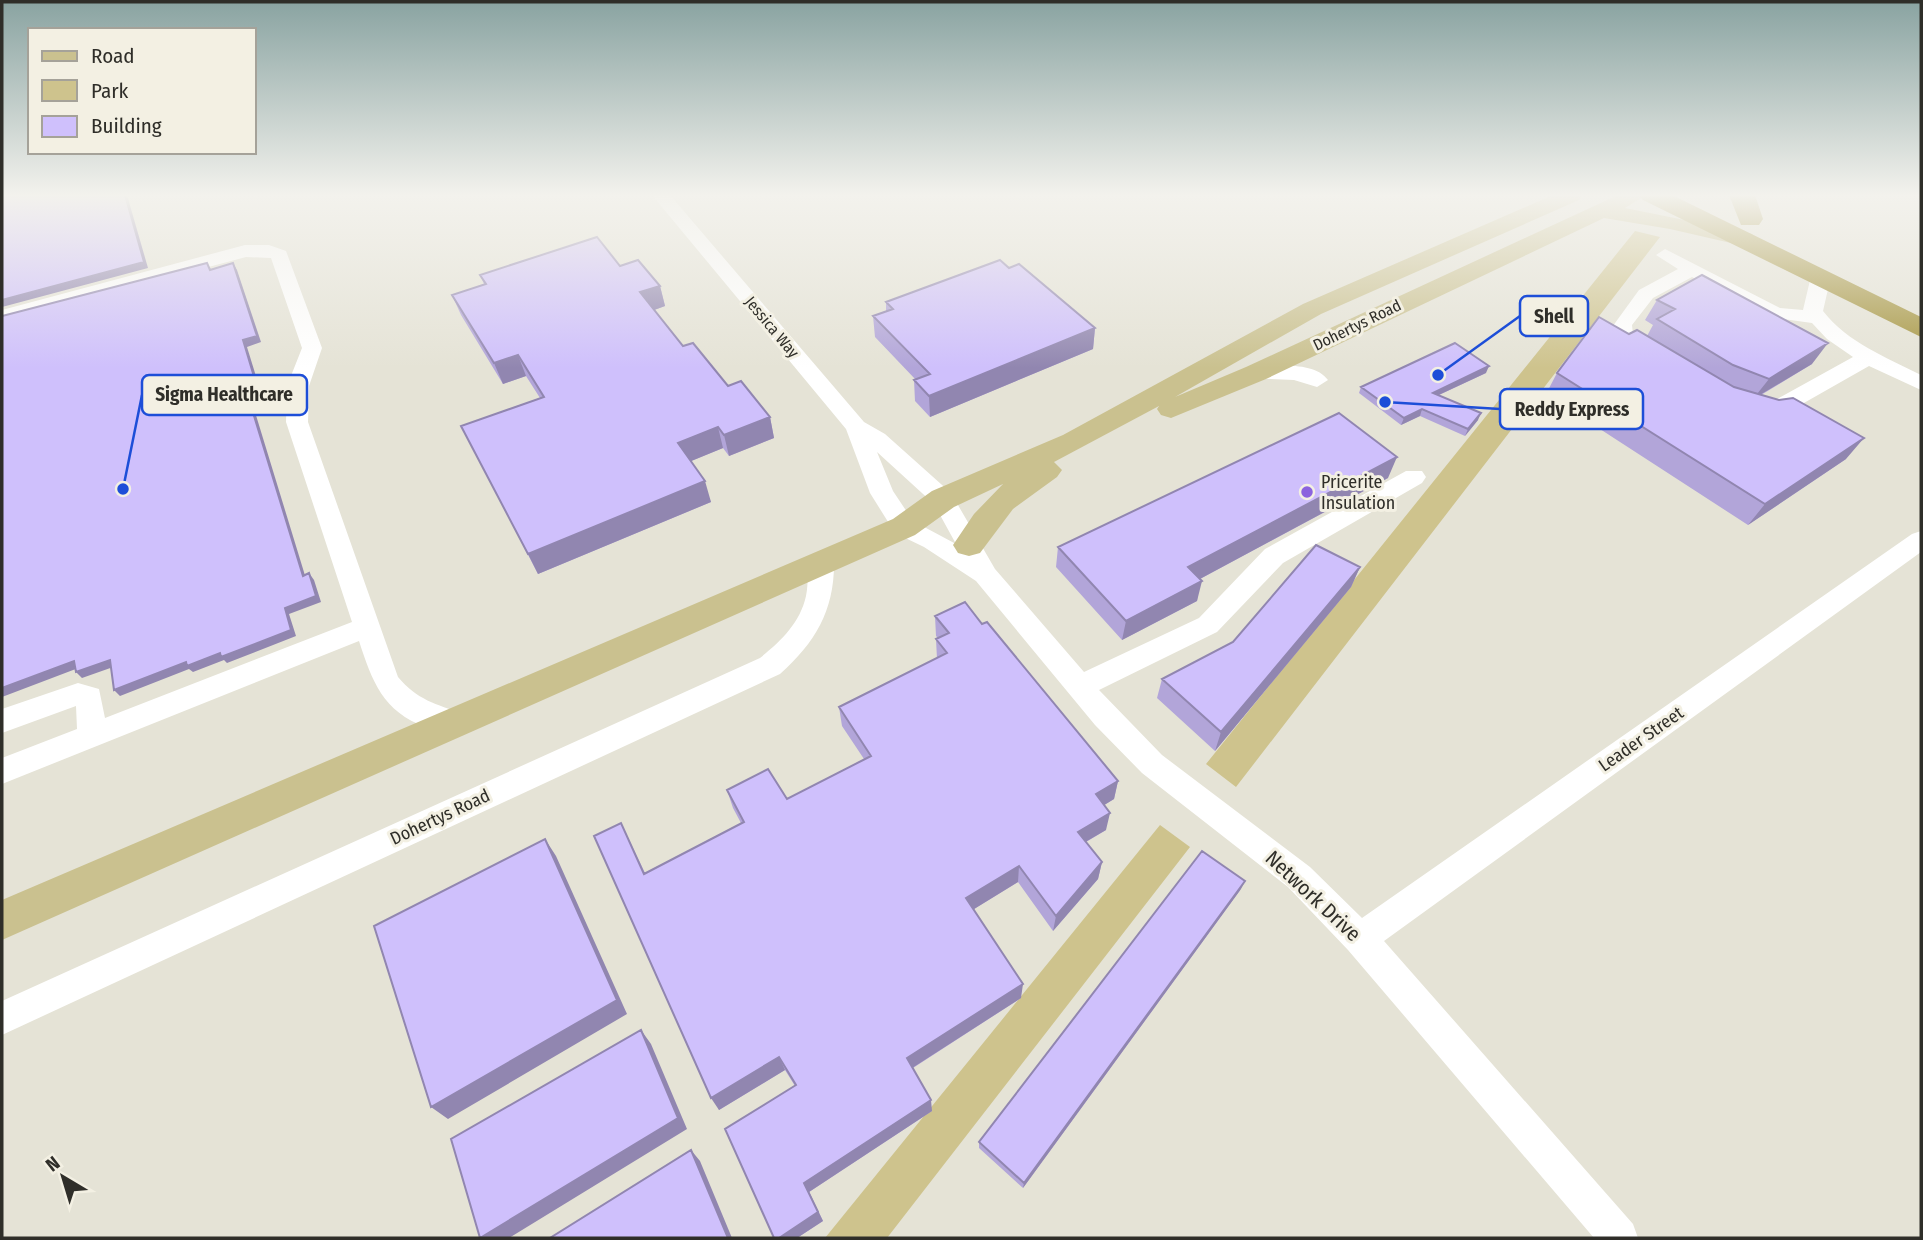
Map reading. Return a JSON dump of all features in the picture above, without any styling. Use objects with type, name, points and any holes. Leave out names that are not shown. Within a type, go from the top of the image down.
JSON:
[{"type":"highway","points":[[1791,253],[1821,276],[1921,328]]},
{"type":"highway","points":[[1820,253],[1921,301]]},
{"type":"main road","name":"Dohertys Road","points":[[664,630],[776,567],[898,518],[1073,442],[1312,310],[1442,253]]},
{"type":"main road","name":"Dohertys Road","points":[[1073,442],[1129,426],[1256,373],[1511,253]]},
{"type":"main road","points":[[969,545],[989,513],[1023,482],[1129,426]]},
{"type":"main road","name":"Dohertys Road","points":[[2,920],[821,564],[898,518]]},
{"type":"street","points":[[2,316],[235,253]]},
{"type":"street","points":[[270,253],[279,255],[312,348],[298,386],[297,422],[386,682],[398,698],[420,715],[453,722]]},
{"type":"street","name":"Jessica Way","points":[[710,253],[856,427],[898,518]]},
{"type":"street","points":[[1665,255],[1683,273],[1784,337]]},
{"type":"street","points":[[1683,273],[1775,313],[1817,318]]},
{"type":"street","points":[[1660,360],[1625,339],[1620,330],[1646,294],[1683,273]]},
{"type":"street","points":[[1821,276],[1814,299],[1813,311],[1817,318],[1840,340],[1921,383]]},
{"type":"street","points":[[1739,406],[1761,412],[1773,411],[1870,356]]},
{"type":"street","points":[[1820,357],[1844,370]]},
{"type":"street","name":"Jessica Way","points":[[856,427],[877,439],[943,499]]},
{"type":"street","points":[[1079,687],[1208,625],[1274,556],[1414,477]]},
{"type":"street","name":"Network Drive","points":[[943,499],[986,576],[1079,687],[1152,764],[1299,877],[1360,939],[1619,1238]]},
{"type":"street","name":"Network Drive","points":[[898,518],[986,576]]},
{"type":"street","name":"Leader Street","points":[[1360,939],[1921,540]]},
{"type":"street","name":"Dohertys Road","points":[[2,1018],[769,666],[786,653],[815,616],[822,589],[821,564]]},
{"type":"street","points":[[2,771],[367,627]]},
{"type":"street","points":[[2,721],[78,694],[89,697],[92,736]]},
{"type":"green space","points":[[1617,253],[1648,253],[1236,787],[1206,764]]},
{"type":"green space","points":[[1160,825],[1190,847],[887,1238],[825,1238]]},
{"type":"building","points":[[2,253],[141,253],[144,262],[2,300]]},
{"type":"building","points":[[548,253],[610,253],[620,266],[638,260],[660,286],[640,292],[683,346],[693,343],[728,386],[741,381],[770,417],[724,435],[718,427],[678,443],[705,481],[528,554],[461,426],[544,397],[518,355],[494,363],[452,295],[486,284],[480,275]]},
{"type":"building","points":[[1000,260],[1009,268],[1019,264],[1095,328],[929,396],[914,380],[930,374],[873,316],[893,309],[886,302]]},
{"type":"building","points":[[207,263],[210,270],[233,263],[257,336],[243,340],[255,380],[244,383],[303,576],[309,573],[316,596],[285,608],[291,630],[221,657],[220,653],[187,666],[186,662],[114,690],[110,660],[76,672],[74,661],[2,688],[2,316]]},
{"type":"building","points":[[1702,275],[1828,343],[1769,379],[1733,365],[1657,319],[1675,309],[1657,300]]},
{"type":"building","points":[[1599,317],[1629,334],[1637,330],[1734,387],[1779,400],[1793,398],[1864,438],[1765,504],[1557,373]]},
{"type":"building","points":[[1455,343],[1489,366],[1433,393],[1481,413],[1468,429],[1422,409],[1404,418],[1361,387]]},
{"type":"building","points":[[1339,413],[1397,457],[1188,567],[1202,581],[1126,621],[1058,547]]},
{"type":"building","points":[[1316,545],[1360,567],[1221,732],[1162,679],[1233,642]]},
{"type":"building","points":[[965,602],[982,624],[987,622],[1118,781],[1096,794],[1110,813],[1078,832],[1102,862],[1056,916],[1019,866],[966,898],[1023,984],[907,1058],[931,1100],[804,1183],[818,1212],[779,1238],[774,1238],[725,1129],[796,1085],[779,1057],[711,1098],[594,836],[621,823],[644,874],[744,822],[727,790],[768,769],[787,799],[871,756],[839,707],[947,653],[936,639],[949,633],[935,616]]},
{"type":"building","points":[[545,839],[617,1000],[431,1107],[374,926]]},
{"type":"building","points":[[1202,851],[1245,881],[1024,1183],[979,1142]]},
{"type":"building","points":[[641,1030],[678,1118],[480,1238],[451,1139]]},
{"type":"building","points":[[691,1150],[728,1238],[550,1238]]},
{"type":"place","name":"Shell","points":[[1438,375]]},
{"type":"place","name":"Reddy Express","points":[[1385,402]]},
{"type":"place","name":"Sigma Healthcare","points":[[123,489]]},
{"type":"place","name":"Pricerite Insulation","points":[[1307,492]]}]
